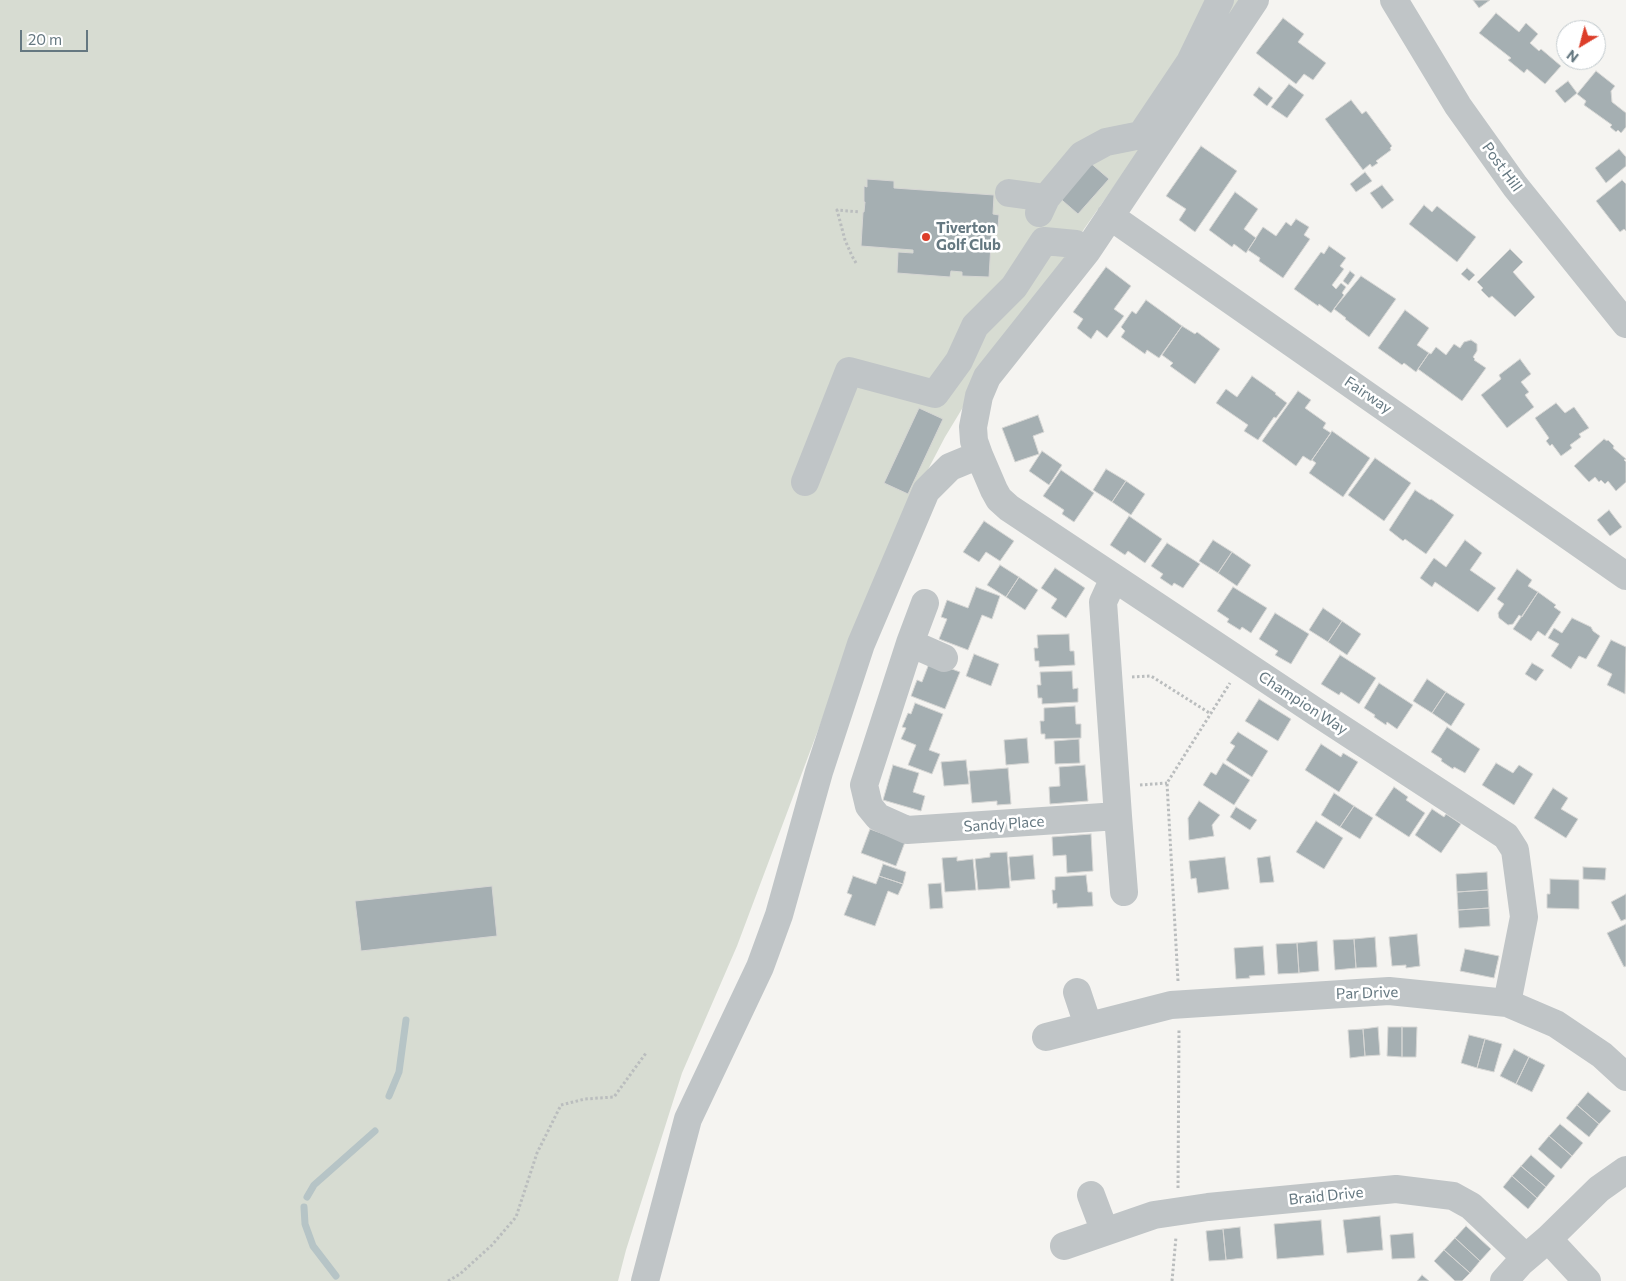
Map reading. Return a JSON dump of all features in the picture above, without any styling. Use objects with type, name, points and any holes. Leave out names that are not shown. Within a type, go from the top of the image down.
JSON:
[{"type":"street","points":[[1009,193],[1042,205],[1082,155],[1106,142],[1141,135],[1190,62],[1220,0]]},
{"type":"street","name":"Champion Way","points":[[1255,0],[1087,251],[987,377],[979,396],[973,427],[974,441],[999,499],[1022,517],[1506,836],[1515,850],[1524,918],[1507,1003]]},
{"type":"street","name":"Post Hill","points":[[1394,0],[1464,114],[1515,186],[1626,324]]},
{"type":"street","name":"Fairway","points":[[1110,216],[1626,576]]},
{"type":"street","points":[[805,482],[849,371],[935,394],[959,361],[975,326],[1014,287],[1044,241],[1076,244],[1087,251]]},
{"type":"street","points":[[959,361],[987,377]]},
{"type":"street","points":[[645,1281],[688,1119],[760,967],[778,916],[819,772],[861,644],[926,491],[950,467],[979,455]]},
{"type":"street","points":[[1114,578],[1103,602],[1124,892]]},
{"type":"street","name":"Sandy Place","points":[[925,603],[910,643],[864,785],[869,806],[878,817],[907,830],[1118,816]]},
{"type":"street","points":[[910,643],[944,658]]},
{"type":"street","name":"Par Drive","points":[[1046,1037],[1088,1025],[1179,1004],[1389,991],[1507,1003],[1556,1024],[1602,1055],[1626,1077]]},
{"type":"street","points":[[1077,992],[1088,1025]]},
{"type":"street","points":[[1504,1281],[1599,1189],[1626,1170]]},
{"type":"street","name":"Braid Drive","points":[[1064,1246],[1154,1215],[1208,1207],[1396,1189],[1453,1196],[1471,1206],[1526,1258]]},
{"type":"street","points":[[1092,1195],[1106,1232]]},
{"type":"street","points":[[1548,1239],[1587,1281]]},
{"type":"path","points":[[856,263],[845,240],[837,210],[860,212]]},
{"type":"path","points":[[1172,1281],[1178,1212],[1179,1004],[1167,783],[1243,664]]},
{"type":"path","points":[[1108,678],[1151,676],[1211,714]]},
{"type":"path","points":[[448,1281],[460,1274],[492,1245],[516,1217],[537,1153],[561,1105],[614,1097],[646,1053]]},
{"type":"shaded area","name":"Tiverton Golf Club","points":[[0,0],[1245,0],[1084,229],[1030,318],[991,361],[945,437],[911,502],[871,589],[737,946],[682,1073],[618,1281],[0,1281]]},
{"type":"building","points":[[1473,0],[1490,0],[1479,8]]},
{"type":"building","points":[[1496,13],[1519,32],[1526,23],[1538,34],[1530,43],[1539,51],[1541,49],[1556,62],[1557,70],[1545,84],[1527,69],[1524,73],[1508,60],[1511,58],[1479,33]]},
{"type":"building","points":[[1283,18],[1304,34],[1298,42],[1326,63],[1313,80],[1304,74],[1296,84],[1256,53]]},
{"type":"building","points":[[1596,71],[1615,86],[1611,91],[1612,102],[1626,113],[1626,127],[1621,133],[1618,130],[1616,132],[1610,127],[1612,125],[1584,105],[1586,101],[1577,94]]},
{"type":"building","points":[[1568,81],[1577,93],[1565,103],[1555,91]]},
{"type":"building","points":[[1289,84],[1304,95],[1287,118],[1271,107]]},
{"type":"building","points":[[1259,87],[1273,98],[1267,106],[1253,95]]},
{"type":"building","points":[[1351,100],[1362,114],[1366,111],[1392,146],[1391,150],[1376,161],[1378,163],[1372,167],[1370,164],[1363,170],[1325,119]]},
{"type":"building","points":[[1201,146],[1237,171],[1195,232],[1179,220],[1186,209],[1166,196]]},
{"type":"building","points":[[1619,149],[1626,157],[1626,166],[1606,183],[1595,168]]},
{"type":"building","points":[[1087,160],[1109,179],[1078,214],[1056,195]]},
{"type":"building","points":[[1365,172],[1372,181],[1356,192],[1350,184]]},
{"type":"building","name":"Tiverton Golf Club","points":[[867,179],[894,181],[894,188],[994,195],[993,214],[999,215],[998,227],[992,227],[989,277],[962,276],[962,272],[951,271],[950,277],[897,273],[898,252],[913,253],[913,250],[861,246],[865,202],[864,186],[867,187]]},
{"type":"building","points":[[1622,180],[1626,184],[1626,231],[1624,229],[1620,232],[1596,201]]},
{"type":"building","points":[[1382,185],[1394,200],[1382,209],[1370,193]]},
{"type":"building","points":[[1235,192],[1258,209],[1244,229],[1256,238],[1246,253],[1234,244],[1232,247],[1209,230]]},
{"type":"building","points":[[1424,205],[1432,212],[1437,206],[1476,237],[1457,262],[1409,224]]},
{"type":"building","points":[[1296,219],[1309,227],[1304,235],[1310,239],[1283,278],[1259,261],[1260,258],[1248,250],[1263,227],[1276,236],[1286,222],[1291,226]]},
{"type":"building","points":[[1329,246],[1346,258],[1340,266],[1344,269],[1332,285],[1336,289],[1341,283],[1346,287],[1342,293],[1344,295],[1331,313],[1294,289],[1321,252],[1324,254]]},
{"type":"building","points":[[1510,249],[1523,262],[1513,272],[1535,297],[1515,317],[1492,296],[1489,298],[1481,290],[1483,288],[1477,282]]},
{"type":"building","points":[[1106,267],[1131,286],[1114,309],[1124,316],[1107,338],[1097,330],[1091,339],[1077,328],[1083,319],[1073,312]]},
{"type":"building","points":[[1467,268],[1475,275],[1469,281],[1461,274]]},
{"type":"building","points":[[1350,271],[1355,275],[1348,285],[1343,281]]},
{"type":"building","points":[[1361,276],[1396,299],[1369,337],[1334,309]]},
{"type":"building","points":[[1146,300],[1182,326],[1159,358],[1147,350],[1145,354],[1121,337],[1125,331],[1121,327],[1132,311],[1136,314]]},
{"type":"building","points":[[1405,310],[1429,328],[1417,345],[1429,353],[1416,372],[1404,363],[1402,365],[1378,348]]},
{"type":"building","points":[[1182,326],[1195,334],[1197,332],[1220,349],[1195,384],[1170,366],[1173,363],[1162,355]]},
{"type":"building","points":[[1471,340],[1477,344],[1477,351],[1473,357],[1474,360],[1486,368],[1462,401],[1418,369],[1429,353],[1431,354],[1436,347],[1446,355],[1454,344],[1460,348],[1464,342]]},
{"type":"building","points":[[1520,359],[1531,374],[1521,382],[1529,392],[1525,395],[1534,407],[1507,428],[1481,395],[1501,379],[1499,375]]},
{"type":"building","points":[[1252,376],[1287,403],[1276,418],[1274,417],[1258,440],[1244,431],[1248,425],[1216,403],[1226,389],[1237,397]]},
{"type":"building","points":[[1298,391],[1311,400],[1305,408],[1326,423],[1323,428],[1331,433],[1311,461],[1303,456],[1296,466],[1262,441]]},
{"type":"building","points":[[1556,403],[1565,413],[1574,407],[1589,428],[1579,434],[1581,437],[1570,445],[1572,448],[1561,456],[1552,444],[1550,446],[1546,441],[1549,438],[1535,418]]},
{"type":"building","points":[[919,408],[943,419],[908,494],[884,483]]},
{"type":"building","points":[[1038,415],[1044,432],[1033,436],[1039,454],[1015,462],[1002,428]]},
{"type":"building","points":[[1332,431],[1370,458],[1343,497],[1309,473],[1316,463],[1312,460]]},
{"type":"building","points":[[1604,439],[1608,440],[1614,446],[1613,448],[1626,459],[1624,460],[1626,462],[1626,482],[1616,491],[1608,481],[1605,484],[1601,480],[1599,482],[1595,477],[1589,482],[1574,466]]},
{"type":"building","points":[[1042,451],[1062,465],[1049,485],[1029,471]]},
{"type":"building","points":[[1375,458],[1411,483],[1384,521],[1348,495]]},
{"type":"building","points":[[1106,469],[1126,481],[1112,502],[1093,490]]},
{"type":"building","points":[[1061,470],[1094,493],[1074,522],[1062,514],[1064,510],[1043,496]]},
{"type":"building","points":[[1126,481],[1145,494],[1131,515],[1112,502]]},
{"type":"building","points":[[1415,490],[1454,515],[1426,554],[1405,539],[1403,541],[1389,530]]},
{"type":"building","points":[[1609,510],[1622,527],[1610,536],[1597,520]]},
{"type":"building","points":[[1129,516],[1162,539],[1145,563],[1128,551],[1125,555],[1110,545]]},
{"type":"building","points":[[984,521],[1014,541],[1000,561],[986,552],[979,562],[963,552]]},
{"type":"building","points":[[1213,540],[1232,552],[1218,573],[1199,561]]},
{"type":"building","points":[[1465,540],[1482,553],[1470,570],[1496,588],[1478,612],[1435,582],[1432,587],[1420,578],[1434,558],[1446,567]]},
{"type":"building","points":[[1167,543],[1200,564],[1183,588],[1174,583],[1172,586],[1160,578],[1163,574],[1151,566]]},
{"type":"building","points":[[1232,552],[1251,565],[1237,586],[1218,573]]},
{"type":"building","points":[[1000,565],[1019,577],[1006,597],[987,585]]},
{"type":"building","points":[[1055,568],[1085,588],[1066,618],[1051,608],[1057,599],[1041,588]]},
{"type":"building","points":[[1517,569],[1532,580],[1528,586],[1538,592],[1522,617],[1519,615],[1513,624],[1508,625],[1499,618],[1498,613],[1504,604],[1497,599]]},
{"type":"building","points":[[1019,577],[1038,590],[1025,610],[1006,597]]},
{"type":"building","points":[[976,587],[1000,596],[992,619],[982,615],[968,650],[939,639],[947,619],[941,617],[947,600],[968,608]]},
{"type":"building","points":[[1233,587],[1267,608],[1251,633],[1242,627],[1240,630],[1227,622],[1229,619],[1217,611]]},
{"type":"building","points":[[1538,592],[1556,605],[1554,607],[1561,612],[1545,636],[1538,631],[1531,641],[1513,629]]},
{"type":"building","points":[[1323,608],[1342,621],[1328,642],[1309,630]]},
{"type":"building","points":[[1275,613],[1309,634],[1291,664],[1275,655],[1278,651],[1259,639]]},
{"type":"building","points":[[1572,618],[1591,627],[1600,636],[1586,659],[1579,656],[1571,669],[1551,656],[1559,644],[1548,638],[1554,628],[1562,633]]},
{"type":"building","points":[[1342,621],[1361,634],[1347,655],[1328,642]]},
{"type":"building","points":[[1069,634],[1070,651],[1074,651],[1075,665],[1039,667],[1039,661],[1035,661],[1034,648],[1038,648],[1037,635]]},
{"type":"building","points":[[1611,640],[1626,647],[1625,694],[1607,685],[1612,674],[1597,666]]},
{"type":"building","points":[[974,654],[999,664],[991,686],[966,676]]},
{"type":"building","points":[[1340,655],[1376,678],[1359,704],[1341,692],[1339,695],[1321,684]]},
{"type":"building","points":[[930,661],[960,672],[945,709],[911,696],[917,680],[922,682]]},
{"type":"building","points":[[1532,663],[1544,670],[1536,681],[1525,674]]},
{"type":"building","points":[[1072,671],[1073,689],[1078,688],[1078,702],[1042,704],[1042,698],[1038,698],[1037,685],[1041,685],[1040,672]]},
{"type":"building","points":[[1427,679],[1446,692],[1432,713],[1413,701]]},
{"type":"building","points":[[1379,683],[1413,705],[1397,729],[1387,722],[1386,725],[1364,708]]},
{"type":"building","points":[[1446,692],[1465,704],[1451,726],[1432,713]]},
{"type":"building","points":[[1259,699],[1291,719],[1278,741],[1245,721]]},
{"type":"building","points":[[915,703],[943,714],[929,750],[940,754],[932,774],[908,765],[916,745],[901,739],[906,728],[902,727],[908,713],[911,714]]},
{"type":"building","points":[[1075,706],[1076,724],[1081,724],[1081,738],[1045,739],[1045,734],[1041,734],[1040,721],[1044,721],[1044,708]]},
{"type":"building","points":[[1447,727],[1480,749],[1465,773],[1454,767],[1453,769],[1431,752]]},
{"type":"building","points":[[1238,732],[1268,751],[1252,777],[1226,760],[1235,746],[1230,743]]},
{"type":"building","points":[[1027,738],[1029,763],[1006,765],[1004,740]]},
{"type":"building","points":[[1079,739],[1080,763],[1055,764],[1054,741]]},
{"type":"building","points":[[1321,744],[1341,757],[1343,753],[1358,762],[1339,792],[1305,770]]},
{"type":"building","points":[[966,760],[969,784],[944,786],[941,762]]},
{"type":"building","points":[[1223,763],[1250,780],[1234,805],[1203,785],[1211,772],[1216,775]]},
{"type":"building","points":[[1496,763],[1513,773],[1519,765],[1533,774],[1514,805],[1482,785]]},
{"type":"building","points":[[893,765],[919,773],[913,792],[925,796],[921,811],[883,800]]},
{"type":"building","points":[[1085,765],[1088,801],[1050,804],[1049,787],[1060,786],[1059,767]]},
{"type":"building","points":[[1008,768],[1011,804],[997,805],[997,801],[972,803],[969,771]]},
{"type":"building","points":[[1394,787],[1408,797],[1406,800],[1425,813],[1409,837],[1375,815]]},
{"type":"building","points":[[1553,788],[1568,798],[1561,809],[1578,819],[1566,838],[1534,818]]},
{"type":"building","points":[[1334,793],[1354,806],[1340,827],[1321,815]]},
{"type":"building","points":[[1199,801],[1220,815],[1212,825],[1214,836],[1189,840],[1188,818]]},
{"type":"building","points":[[1354,806],[1373,818],[1360,839],[1340,827]]},
{"type":"building","points":[[1236,807],[1257,820],[1250,830],[1230,817]]},
{"type":"building","points":[[1432,809],[1444,817],[1446,814],[1461,824],[1441,853],[1415,835]]},
{"type":"building","points":[[1316,821],[1343,838],[1324,869],[1296,852]]},
{"type":"building","points":[[870,829],[905,842],[896,866],[861,853]]},
{"type":"building","points":[[1091,834],[1093,871],[1067,873],[1066,855],[1053,856],[1052,837]]},
{"type":"building","points":[[1007,852],[1010,888],[978,890],[975,859],[990,857],[990,853]]},
{"type":"building","points":[[1033,855],[1035,879],[1011,881],[1009,857]]},
{"type":"building","points":[[1270,856],[1274,882],[1260,883],[1257,858]]},
{"type":"building","points":[[957,857],[957,861],[973,859],[976,890],[945,892],[942,858]]},
{"type":"building","points":[[1225,857],[1229,889],[1198,893],[1196,878],[1191,879],[1189,861]]},
{"type":"building","points":[[883,864],[906,872],[903,884],[879,876]]},
{"type":"building","points":[[1583,867],[1606,868],[1605,880],[1583,879]]},
{"type":"building","points":[[1487,872],[1488,890],[1457,892],[1456,874]]},
{"type":"building","points":[[1086,875],[1088,892],[1092,892],[1093,906],[1057,908],[1057,903],[1053,904],[1052,890],[1055,890],[1055,877]]},
{"type":"building","points":[[853,876],[876,884],[879,876],[903,884],[898,895],[888,891],[875,926],[844,915],[852,895],[847,893]]},
{"type":"building","points":[[1550,879],[1579,880],[1579,909],[1547,908],[1547,894],[1550,894]]},
{"type":"building","points":[[941,883],[943,908],[930,909],[928,884]]},
{"type":"building","points":[[492,886],[497,936],[361,951],[355,901]]},
{"type":"building","points":[[1488,890],[1489,908],[1458,910],[1457,892]]},
{"type":"building","points":[[1626,894],[1626,919],[1621,921],[1611,902]]},
{"type":"building","points":[[1489,908],[1490,926],[1459,928],[1458,910]]},
{"type":"building","points":[[1626,924],[1626,966],[1624,967],[1607,933]]},
{"type":"building","points":[[1417,934],[1420,966],[1406,968],[1406,965],[1392,966],[1389,937]]},
{"type":"building","points":[[1375,937],[1377,967],[1356,968],[1354,939]]},
{"type":"building","points":[[1354,939],[1356,968],[1335,970],[1333,940]]},
{"type":"building","points":[[1317,941],[1319,971],[1299,973],[1297,943]]},
{"type":"building","points":[[1297,943],[1299,973],[1278,974],[1276,944]]},
{"type":"building","points":[[1263,946],[1265,975],[1236,979],[1234,948]]},
{"type":"building","points":[[1465,949],[1499,956],[1494,978],[1460,971]]},
{"type":"building","points":[[1378,1027],[1380,1055],[1365,1056],[1363,1029]]},
{"type":"building","points":[[1388,1027],[1402,1027],[1402,1057],[1387,1056]]},
{"type":"building","points":[[1402,1027],[1417,1027],[1416,1057],[1402,1057]]},
{"type":"building","points":[[1363,1029],[1365,1056],[1350,1058],[1348,1030]]},
{"type":"building","points":[[1469,1035],[1485,1039],[1477,1068],[1461,1063]]},
{"type":"building","points":[[1485,1039],[1502,1044],[1494,1072],[1477,1068]]},
{"type":"building","points":[[1514,1049],[1529,1057],[1516,1084],[1500,1076]]},
{"type":"building","points":[[1529,1057],[1545,1065],[1532,1092],[1516,1084]]},
{"type":"building","points":[[1588,1092],[1611,1111],[1599,1124],[1577,1105]]},
{"type":"building","points":[[1577,1105],[1599,1124],[1589,1137],[1566,1118]]},
{"type":"building","points":[[1560,1124],[1583,1143],[1572,1156],[1549,1136]]},
{"type":"building","points":[[1549,1136],[1572,1156],[1561,1169],[1538,1149]]},
{"type":"building","points":[[1531,1155],[1555,1176],[1546,1187],[1521,1166]]},
{"type":"building","points":[[1521,1166],[1546,1187],[1537,1198],[1512,1176]]},
{"type":"building","points":[[1512,1176],[1537,1198],[1528,1209],[1503,1187]]},
{"type":"building","points":[[1380,1216],[1383,1250],[1347,1253],[1343,1220]]},
{"type":"building","points":[[1321,1220],[1324,1255],[1277,1259],[1274,1224]]},
{"type":"building","points":[[1466,1226],[1491,1249],[1480,1261],[1455,1238]]},
{"type":"building","points":[[1240,1227],[1243,1258],[1226,1260],[1223,1229]]},
{"type":"building","points":[[1223,1229],[1226,1260],[1209,1261],[1206,1231]]},
{"type":"building","points":[[1413,1233],[1415,1258],[1392,1259],[1390,1235]]},
{"type":"building","points":[[1455,1238],[1480,1261],[1470,1273],[1444,1250]]},
{"type":"building","points":[[1444,1250],[1470,1273],[1462,1281],[1455,1281],[1434,1261]]},
{"type":"building","points":[[1422,1275],[1429,1281],[1417,1281]]},
{"type":"waterway","points":[[389,1096],[399,1072],[406,1020]]},
{"type":"waterway","points":[[307,1197],[314,1185],[375,1131]]},
{"type":"waterway","points":[[304,1207],[305,1224],[313,1246],[336,1276]]},
{"type":"place","name":"Tiverton Golf Club","points":[[926,237]]}]
